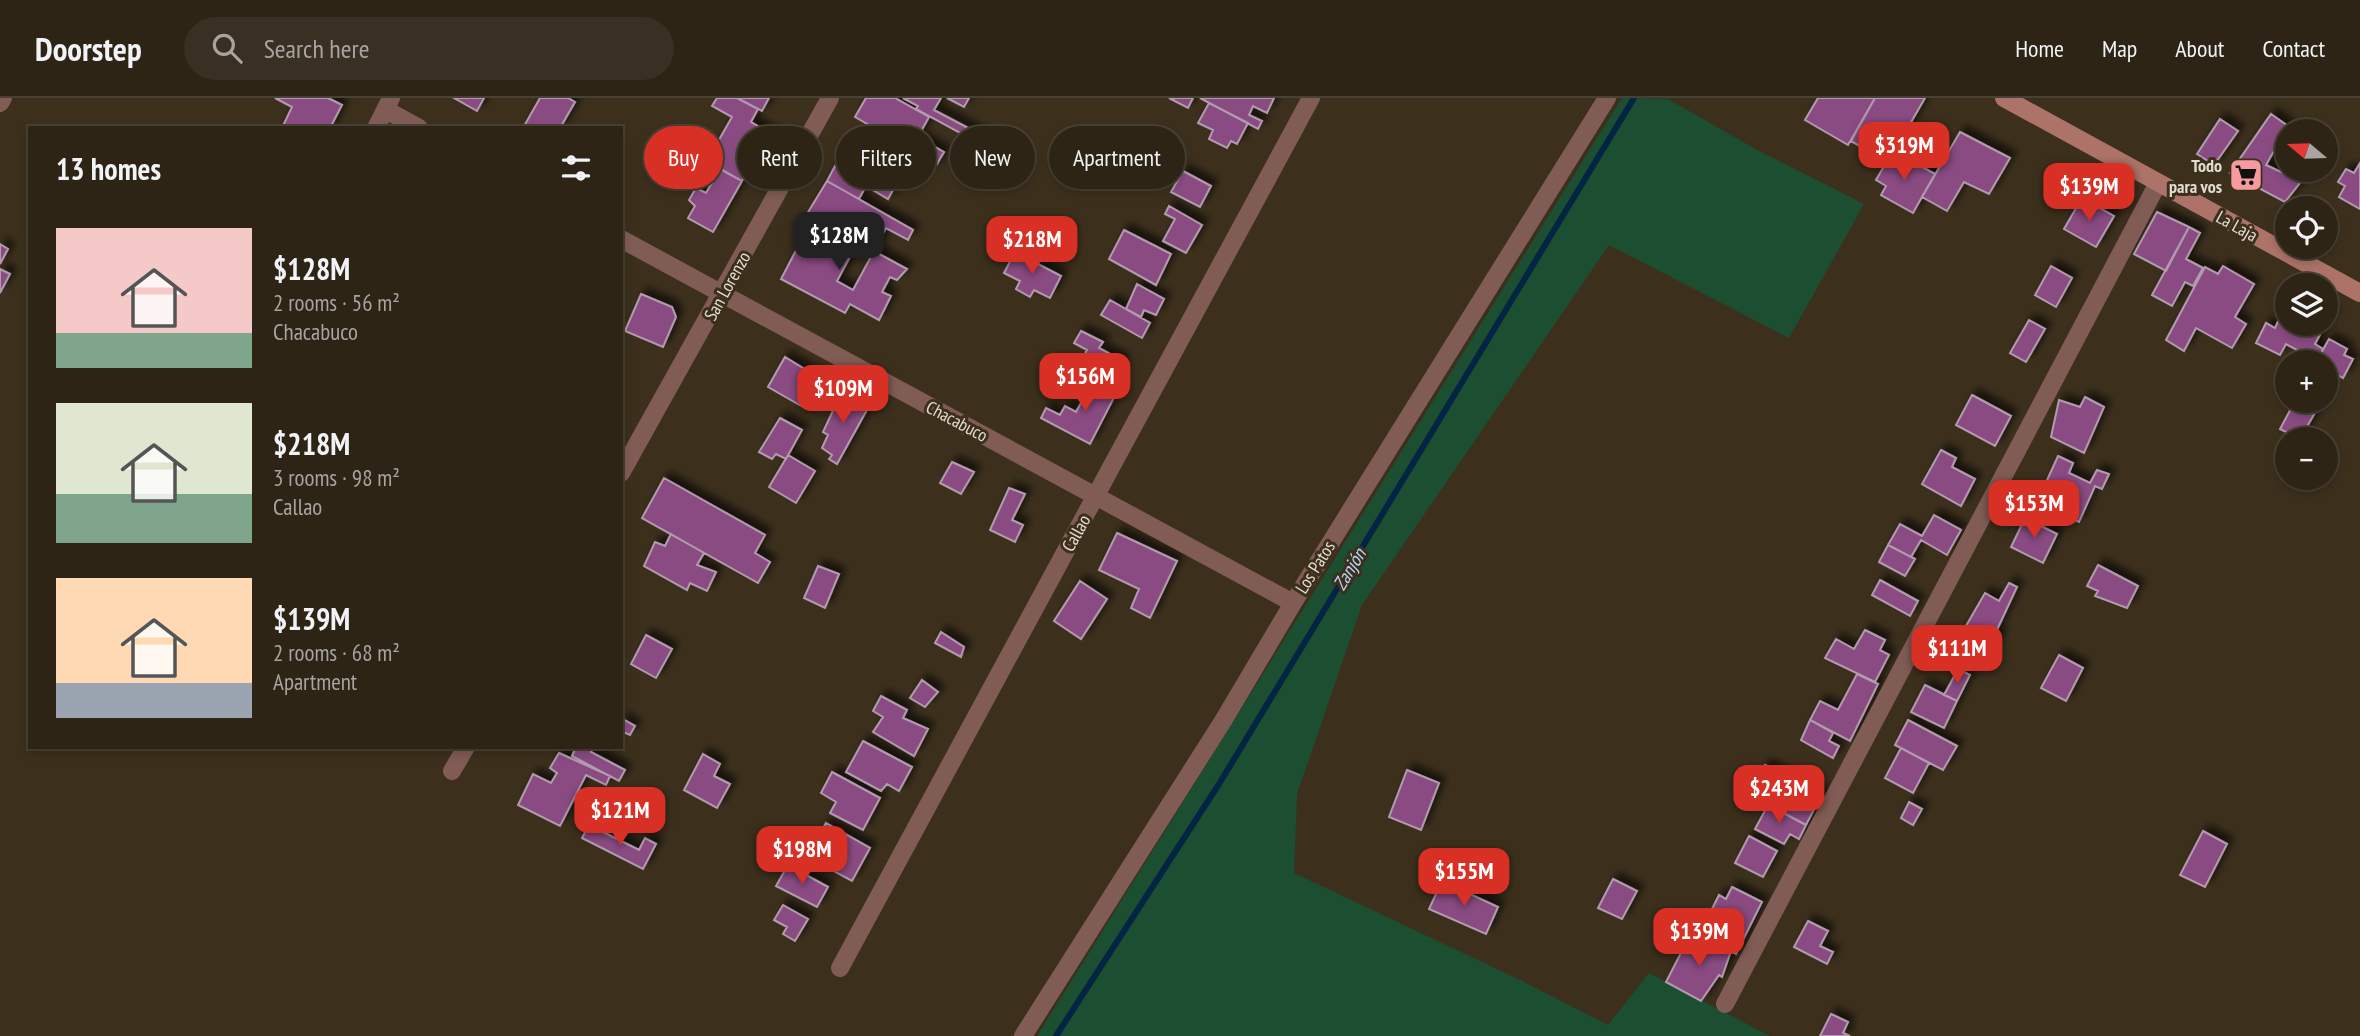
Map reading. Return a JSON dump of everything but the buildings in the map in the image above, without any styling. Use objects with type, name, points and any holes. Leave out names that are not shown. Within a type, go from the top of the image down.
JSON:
[{"type":"main road","name":"La Laja","points":[[2004,98],[2360,293]]},
{"type":"street","points":[[0,103],[3,98]]},
{"type":"street","name":"San Lorenzo","points":[[623,469],[830,98]]},
{"type":"street","name":"Callao","points":[[840,968],[1311,98]]},
{"type":"street","name":"Los Patos","points":[[1023,1036],[1223,721],[1293,603],[1607,98]]},
{"type":"street","points":[[377,126],[388,104],[416,126]]},
{"type":"street","points":[[1725,1004],[2158,183]]},
{"type":"street","name":"Chacabuco","points":[[623,240],[1293,603]]},
{"type":"street","points":[[452,771],[465,749]]},
{"type":"green space","points":[[1622,98],[1668,99],[1759,151],[1864,204],[1789,338],[1609,245],[1362,605],[1297,794],[1294,873],[1522,981],[1608,1025],[1649,973],[1770,1036],[1037,1036]]},
{"type":"waterway","name":"Zanjón","points":[[1056,1036],[1219,784],[1634,98]]},
{"type":"place","name":"Todo para vos","points":[[2246,175]]}]
